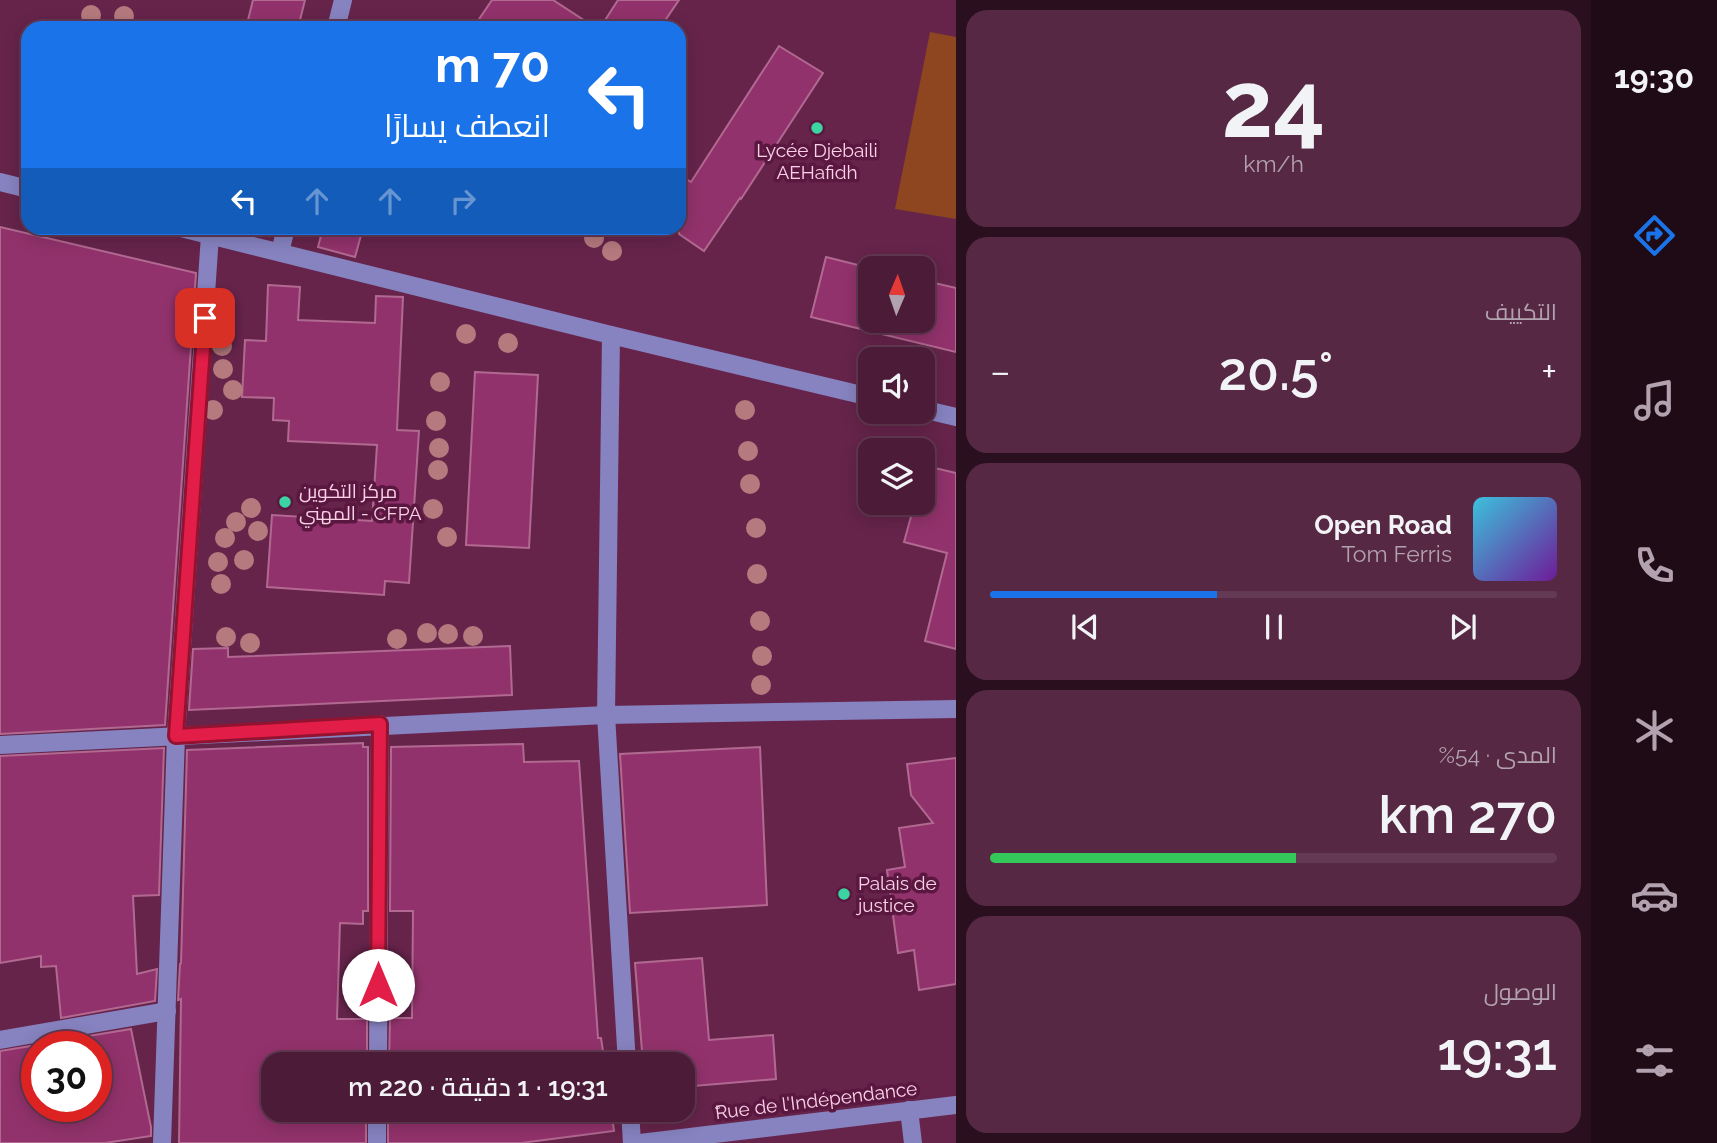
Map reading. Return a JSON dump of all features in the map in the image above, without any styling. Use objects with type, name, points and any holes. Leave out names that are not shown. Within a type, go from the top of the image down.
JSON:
[{"type":"street","points":[[338,21],[343,0]]},
{"type":"street","points":[[0,182],[21,187]]},
{"type":"street","points":[[162,1143],[176,736],[210,235],[858,394]]},
{"type":"street","points":[[280,252],[284,235]]},
{"type":"street","points":[[611,335],[606,715],[626,1052]]},
{"type":"street","points":[[935,412],[956,417]]},
{"type":"street","points":[[0,745],[380,724],[606,715],[956,709]]},
{"type":"street","points":[[378,1052],[380,724]]},
{"type":"street","points":[[0,1041],[167,1012]]},
{"type":"street","name":"ٌRue de l'Indépendance","points":[[640,1143],[956,1105]]},
{"type":"street","points":[[909,1110],[913,1143]]},
{"type":"street","points":[[377,1122],[377,1143]]},
{"type":"street","points":[[631,1122],[632,1143]]},
{"type":"shaded area","points":[[930,32],[956,37],[956,219],[895,209]]},
{"type":"building","points":[[253,0],[305,0],[300,21],[248,21]]},
{"type":"building","points":[[492,0],[553,0],[585,21],[478,21]]},
{"type":"building","points":[[618,0],[679,0],[665,21],[604,21]]},
{"type":"building","points":[[779,46],[823,73],[704,251],[680,235],[686,235],[686,179],[691,182]]},
{"type":"building","points":[[0,227],[21,232],[21,235],[34,235],[196,273],[165,725],[0,734]]},
{"type":"building","points":[[321,235],[361,235],[355,257],[318,247]]},
{"type":"building","points":[[826,257],[858,265],[858,328],[811,317]]},
{"type":"building","points":[[935,283],[956,288],[956,352],[877,333],[935,333]]},
{"type":"building","points":[[268,285],[300,287],[298,320],[375,323],[376,296],[403,297],[397,430],[419,431],[409,583],[385,581],[384,595],[267,587],[272,515],[372,521],[377,445],[288,441],[289,421],[273,420],[274,398],[242,397],[245,340],[266,341]]},
{"type":"building","points":[[475,372],[538,375],[529,548],[466,545]]},
{"type":"building","points":[[935,468],[956,473],[956,649],[925,641],[947,553],[904,542],[911,515],[935,515]]},
{"type":"building","points":[[510,646],[512,695],[189,710],[193,649],[228,648],[228,657]]},
{"type":"building","points":[[363,743],[363,747],[368,747],[368,911],[363,911],[363,924],[340,923],[337,1019],[367,1019],[367,1052],[261,1052],[261,1122],[366,1122],[366,1143],[179,1143],[181,999],[178,1000],[187,750]]},
{"type":"building","points":[[523,744],[524,762],[579,761],[598,1038],[601,1038],[603,1052],[389,1052],[390,1018],[412,1018],[413,911],[390,911],[391,747]]},
{"type":"building","points":[[760,747],[767,905],[630,913],[620,754]]},
{"type":"building","points":[[164,748],[159,895],[133,896],[137,974],[157,969],[155,1001],[61,1018],[56,966],[41,967],[41,956],[0,963],[0,756]]},
{"type":"building","points":[[956,758],[956,984],[919,990],[914,950],[898,953],[887,870],[905,867],[899,828],[933,823],[911,795],[907,764]]},
{"type":"building","points":[[702,958],[709,1040],[773,1035],[776,1079],[695,1086],[695,1052],[642,1052],[635,963]]},
{"type":"building","points":[[131,1029],[151,1136],[105,1143],[0,1143],[0,1051],[21,1048],[21,1122],[112,1122],[112,1032]]},
{"type":"building","points":[[388,1122],[613,1122],[614,1131],[521,1143],[388,1143]]},
{"type":"place","name":"Lycée Djebaili AEHafidh","points":[[817,128]]},
{"type":"place","name":"مركز التكوين المهني - CFPA","points":[[285,502]]},
{"type":"place","name":"Palais de justice","points":[[844,894]]},
{"type":"route","points":[[205,318],[176,736],[380,724],[378,985]]}]
